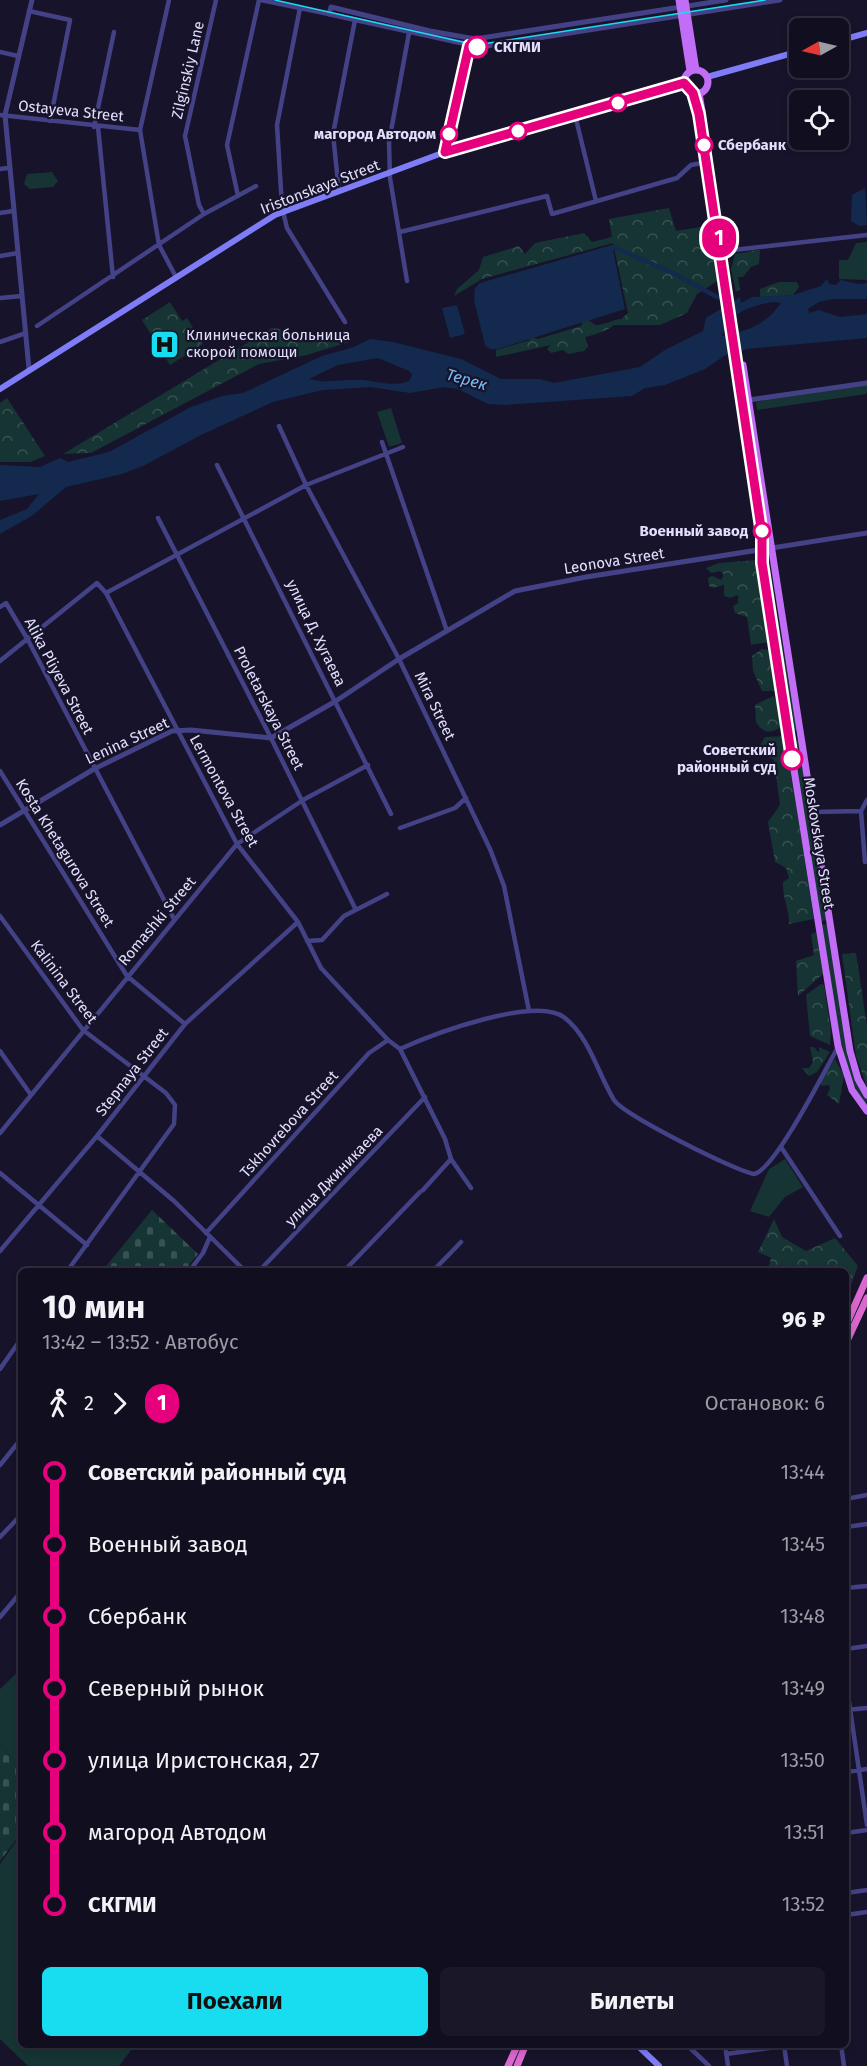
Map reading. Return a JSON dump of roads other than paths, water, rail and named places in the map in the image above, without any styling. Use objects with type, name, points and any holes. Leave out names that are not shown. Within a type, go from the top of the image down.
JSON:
[{"type":"highway","points":[[849,1317],[867,1278]]},
{"type":"highway","points":[[849,1337],[867,1298]]},
{"type":"highway","points":[[508,2066],[516,2048]]},
{"type":"highway","points":[[517,2066],[524,2048]]},
{"type":"main road","points":[[683,3],[693,71],[684,83],[696,93],[725,251],[728,280]]},
{"type":"main road","points":[[849,38],[867,33]]},
{"type":"main road","points":[[693,71],[707,77],[789,54]]},
{"type":"main road","points":[[696,93],[707,85],[707,77]]},
{"type":"main road","name":"Iristonskaya Street","points":[[0,389],[257,225],[283,212],[445,152],[684,83]]},
{"type":"main road","points":[[696,93],[740,358]]},
{"type":"main road","name":"Moskovskaya Street","points":[[740,358],[749,400],[850,1051],[858,1079],[867,1095]]},
{"type":"main road","name":"Moskovskaya Street","points":[[740,358],[761,523],[763,575],[838,1046],[852,1090],[867,1112]]},
{"type":"main road","points":[[640,2048],[659,2066]]},
{"type":"street","points":[[29,369],[3,119],[31,0]]},
{"type":"street","points":[[169,0],[140,130],[159,244],[176,277]]},
{"type":"street","name":"Zilginskiy Lane","points":[[204,214],[198,205],[185,136],[216,0]]},
{"type":"street","points":[[238,196],[227,145],[260,0],[469,46],[498,45],[780,0]]},
{"type":"street","points":[[329,14],[332,0]]},
{"type":"street","points":[[331,7],[482,39],[683,3],[726,0]]},
{"type":"street","points":[[300,8],[277,125],[283,212],[286,228],[345,322]]},
{"type":"street","points":[[29,11],[70,20],[50,121]]},
{"type":"street","points":[[339,192],[333,134],[355,21]]},
{"type":"street","points":[[113,277],[96,127],[114,32]]},
{"type":"street","points":[[407,281],[390,173],[389,131],[410,33]]},
{"type":"street","points":[[445,152],[471,38]]},
{"type":"street","points":[[0,52],[18,56]]},
{"type":"street","points":[[575,115],[596,201]]},
{"type":"street","name":"Ostayeva Street","points":[[3,119],[140,130]]},
{"type":"street","points":[[400,232],[548,196],[552,214],[677,178],[691,165],[707,162]]},
{"type":"street","points":[[0,169],[8,168]]},
{"type":"street","name":"Iristonskaya Street","points":[[37,326],[204,214],[256,186]]},
{"type":"street","points":[[0,213],[13,211]]},
{"type":"street","points":[[725,251],[867,235]]},
{"type":"street","points":[[0,256],[18,253]]},
{"type":"street","points":[[0,298],[22,296]]},
{"type":"street","points":[[0,342],[26,333]]},
{"type":"street","points":[[749,400],[867,383]]},
{"type":"street","name":"Mira Street","points":[[279,426],[306,485],[399,659],[466,798],[504,886],[529,1011]]},
{"type":"street","points":[[382,442],[446,631]]},
{"type":"street","points":[[0,661],[97,583],[106,593],[306,485],[403,447]]},
{"type":"street","name":"улица Д. Хугаева","points":[[217,465],[391,814]]},
{"type":"street","name":"Proletarskaya Street","points":[[158,518],[272,738],[356,910]]},
{"type":"street","name":"Leonova Street","points":[[399,659],[502,597],[530,587],[867,533]]},
{"type":"street","name":"Lermontova Street","points":[[106,593],[237,844],[298,922],[321,968],[388,1040]]},
{"type":"street","name":"Alika Pliyeva Street","points":[[0,607],[6,603],[28,640],[174,919]]},
{"type":"street","points":[[272,738],[336,701],[399,659]]},
{"type":"street","name":"Lenina Street","points":[[0,825],[94,769],[176,730],[272,738]]},
{"type":"street","name":"Romashki Street","points":[[0,1133],[237,844],[303,800],[368,765]]},
{"type":"street","name":"Kosta Khetagurova Street","points":[[0,771],[26,809],[127,976],[185,1024]]},
{"type":"street","points":[[400,828],[455,808],[466,798]]},
{"type":"street","points":[[865,862],[861,812],[867,800]]},
{"type":"street","points":[[813,812],[861,812]]},
{"type":"street","points":[[307,941],[322,940],[332,926],[387,894]]},
{"type":"street","name":"Kalinina Street","points":[[0,916],[83,1030],[144,1076]]},
{"type":"street","name":"Stepnaya Street","points":[[0,1251],[97,1136],[185,1024],[298,922]]},
{"type":"street","points":[[400,1049],[473,1023],[529,1011],[555,1012],[576,1030],[615,1101],[626,1110],[673,1137],[749,1173],[761,1172],[781,1148],[838,1046]]},
{"type":"street","points":[[388,1040],[400,1049],[425,1097],[451,1159],[471,1188]]},
{"type":"street","name":"Tskhovrebova Street","points":[[192,1268],[203,1253],[208,1235],[369,1053],[388,1040]]},
{"type":"street","points":[[0,1052],[31,1095]]},
{"type":"street","points":[[70,1268],[174,1124],[175,1105],[171,1097],[144,1076]]},
{"type":"street","name":"улица Джиникаева","points":[[262,1268],[425,1097]]},
{"type":"street","points":[[97,1136],[126,1163],[141,1172],[242,1268]]},
{"type":"street","points":[[781,1148],[840,1236]]},
{"type":"street","points":[[347,1268],[451,1159]]},
{"type":"street","points":[[0,1173],[87,1245]]},
{"type":"street","points":[[436,1268],[461,1242]]},
{"type":"street","points":[[0,1370],[18,1343]]},
{"type":"street","points":[[0,1465],[18,1443]]},
{"type":"street","points":[[849,1498],[867,1495]]},
{"type":"street","points":[[0,1537],[18,1518]]},
{"type":"street","points":[[849,1527],[867,1524]]},
{"type":"street","points":[[849,1588],[867,1586]]},
{"type":"street","points":[[0,1617],[18,1596]]},
{"type":"street","points":[[849,1649],[867,1646]]},
{"type":"street","points":[[849,1710],[867,1708]]},
{"type":"street","points":[[849,1715],[867,1825]]},
{"type":"street","points":[[849,1772],[867,1769]]},
{"type":"street","points":[[849,1833],[867,1830]]},
{"type":"street","points":[[849,1893],[867,1890]]},
{"type":"street","points":[[849,1915],[867,1912]]},
{"type":"street","points":[[690,2048],[709,2066]]},
{"type":"street","points":[[725,2048],[728,2066]]},
{"type":"street","points":[[726,2054],[765,2048]]},
{"type":"street","points":[[784,2048],[787,2066]]},
{"type":"street","points":[[842,2048],[844,2066]]},
{"type":"water","points":[[865,188],[867,225],[859,226],[851,221],[852,195]]},
{"type":"water","points":[[612,245],[625,309],[498,349],[490,349],[485,345],[474,300],[475,288],[480,283]]},
{"type":"water","name":"Терек","points":[[827,279],[829,284],[836,285],[841,280],[858,284],[867,283],[867,299],[833,299],[819,302],[808,309],[809,313],[819,310],[840,317],[867,314],[867,338],[746,349],[724,356],[705,369],[665,385],[645,388],[632,396],[506,405],[488,404],[458,389],[444,387],[410,393],[371,387],[323,390],[273,402],[122,474],[66,487],[33,515],[0,534],[0,520],[27,509],[39,494],[0,501],[0,465],[40,467],[60,458],[68,462],[109,452],[191,407],[222,396],[243,393],[322,356],[354,347],[370,339],[393,342],[461,359],[501,379],[540,379],[554,383],[640,367],[665,350],[703,331],[706,318],[740,297],[741,303],[752,297],[793,295],[821,286]],"holes":[[[773,302],[781,303],[762,322],[740,332],[722,336],[730,321],[736,316],[749,308]],[[378,358],[409,371],[412,374],[410,380],[393,384],[362,380],[309,379],[338,365]]]},
{"type":"water","points":[[457,305],[465,334],[450,338],[442,308]]},
{"type":"waterway","points":[[613,247],[671,272],[715,296],[737,304]]},
{"type":"tram line","points":[[275,0],[476,45],[765,0]]},
{"type":"place","name":"СКГМИ","points":[[477,47]]},
{"type":"place","name":"магород Автодом","points":[[449,134]]},
{"type":"place","name":"Сбербанк","points":[[704,145]]},
{"type":"place","name":"Клиническая больница скорой помощи","points":[[165,344]]},
{"type":"place","name":"Военный завод","points":[[762,531]]},
{"type":"place","name":"Советский районный суд","points":[[792,759]]}]
